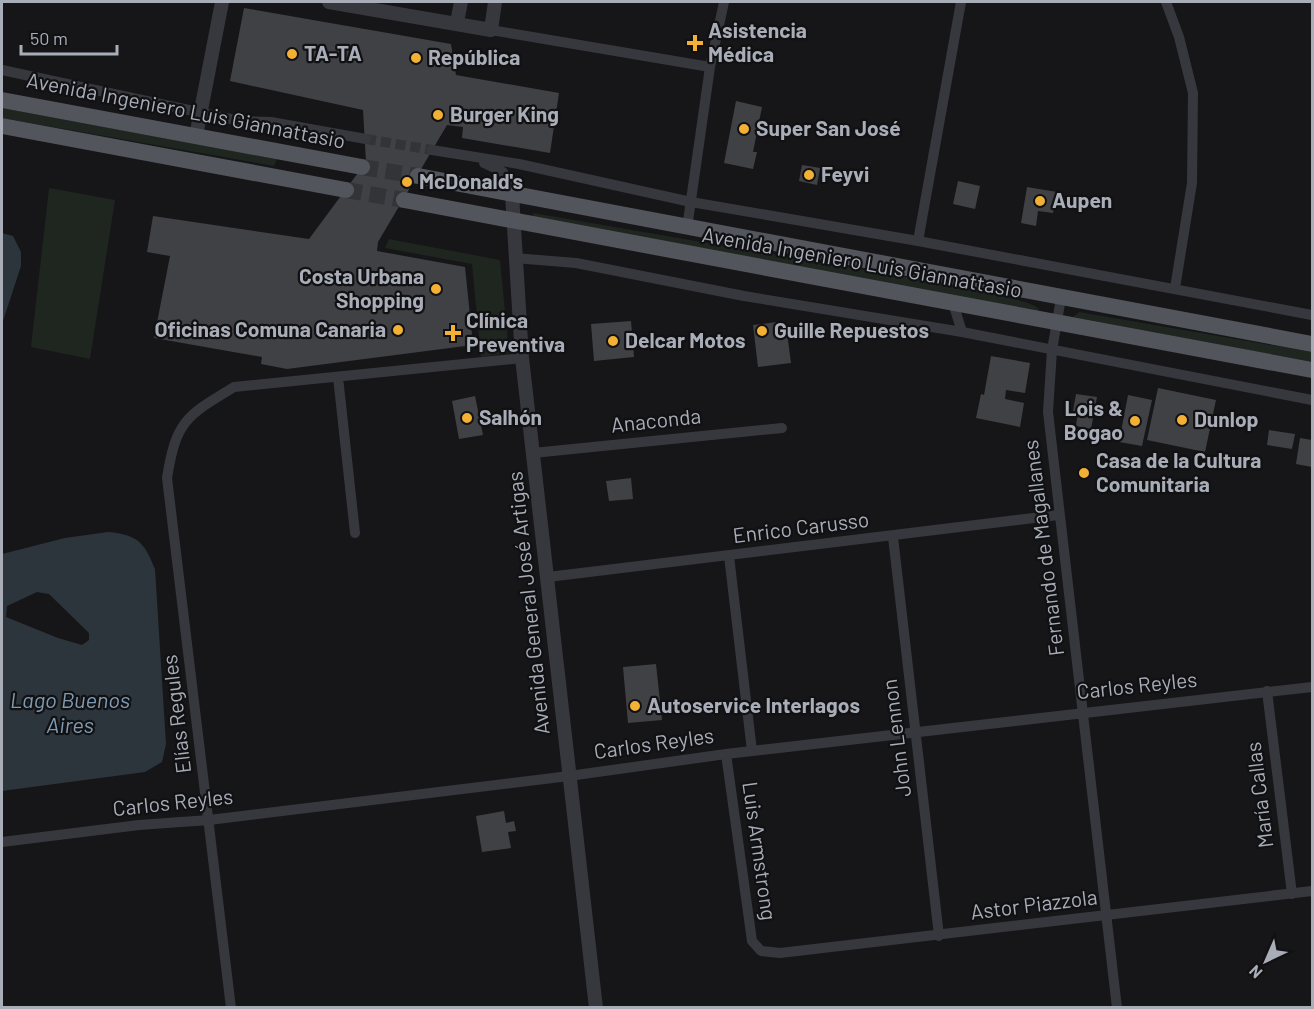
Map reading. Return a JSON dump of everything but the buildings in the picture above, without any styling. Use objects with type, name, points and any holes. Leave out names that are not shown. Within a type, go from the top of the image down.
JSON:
[{"type":"main road","name":"Avenida Ingeniero Luis Giannattasio","points":[[2,100],[362,167]]},
{"type":"main road","points":[[2,126],[346,190]]},
{"type":"main road","name":"Avenida Ingeniero Luis Giannattasio","points":[[418,176],[1312,344]]},
{"type":"main road","name":"Avenida Ingeniero Luis Giannattasio","points":[[404,200],[1312,370]]},
{"type":"street","points":[[196,136],[222,2]]},
{"type":"street","points":[[329,2],[710,67]]},
{"type":"street","points":[[456,22],[461,2]]},
{"type":"street","points":[[490,30],[495,2]]},
{"type":"street","points":[[687,228],[710,67],[724,2]]},
{"type":"street","points":[[918,241],[961,2]]},
{"type":"street","points":[[1166,2],[1179,37],[1193,93],[1192,183],[1174,288]]},
{"type":"street","name":"Avenida Ingeniero Luis Giannattasio","points":[[2,70],[240,121],[272,122],[366,139]]},
{"type":"street","name":"Avenida Ingeniero Luis Giannattasio","points":[[432,150],[519,164],[691,202],[918,241],[1312,315]]},
{"type":"street","points":[[460,154],[493,165],[503,172],[512,194]]},
{"type":"street","name":"Avenida General José Artigas","points":[[512,194],[514,258],[522,358],[596,1008]]},
{"type":"street","points":[[514,258],[576,263],[744,296],[962,332],[1312,400]]},
{"type":"street","name":"Fernando de Magallanes","points":[[1062,298],[1052,350],[1048,412],[1058,515],[1117,1008]]},
{"type":"street","points":[[953,303],[962,332]]},
{"type":"street","points":[[356,533],[338,377],[522,358]]},
{"type":"street","name":"Elías Regules","points":[[231,1008],[167,478],[172,447],[186,420],[234,387],[338,377]]},
{"type":"street","name":"Anaconda","points":[[533,453],[782,428]]},
{"type":"street","name":"Enrico Carusso","points":[[548,577],[893,537],[1058,515]]},
{"type":"street","name":"John Lennon","points":[[893,537],[939,936]]},
{"type":"street","name":"Luis Armstrong","points":[[729,556],[752,751]]},
{"type":"street","name":"Carlos Reyles","points":[[2,842],[139,825],[210,820],[1082,711],[1312,687]]},
{"type":"street","name":"María Callas","points":[[1267,691],[1292,894]]},
{"type":"street","name":"Luis Armstrong","points":[[726,754],[752,941],[761,951]]},
{"type":"street","name":"Astor Piazzola","points":[[761,951],[780,953],[939,936],[1312,891]]},
{"type":"shaded area","points":[[2,108],[277,159],[274,166],[2,118]]},
{"type":"shaded area","points":[[49,188],[115,200],[90,359],[31,347]]},
{"type":"shaded area","points":[[533,213],[981,290],[1028,303],[1039,309],[1038,312],[533,218]]},
{"type":"shaded area","points":[[389,239],[500,260],[509,353],[481,357],[472,264],[385,248]]},
{"type":"shaded area","points":[[1079,312],[1312,352],[1312,362],[1073,317]]},
{"type":"water","points":[[2,233],[13,236],[21,252],[21,266],[2,324]]},
{"type":"water","name":"Lago Buenos Aires","points":[[108,532],[126,535],[143,546],[155,569],[166,744],[162,762],[145,772],[2,791],[2,554],[65,538]],"holes":[[[37,592],[49,594],[89,633],[89,640],[82,645],[6,617],[7,606]]]},
{"type":"tunnel","points":[[366,139],[432,150]]},
{"type":"tunnel","points":[[362,167],[418,176]]},
{"type":"tunnel","points":[[346,190],[404,200]]},
{"type":"place","name":"Asistencia Médica","points":[[695,43]]},
{"type":"place","name":"TA-TA","points":[[292,54]]},
{"type":"place","name":"República","points":[[416,58]]},
{"type":"place","name":"Burger King","points":[[438,115]]},
{"type":"place","name":"Super San José","points":[[744,129]]},
{"type":"place","name":"Feyvi","points":[[809,175]]},
{"type":"place","name":"McDonald's","points":[[407,182]]},
{"type":"place","name":"Aupen","points":[[1040,201]]},
{"type":"place","name":"Costa Urbana Shopping","points":[[436,289]]},
{"type":"place","name":"Oficinas Comuna Canaria","points":[[398,330]]},
{"type":"place","name":"Guille Repuestos","points":[[762,331]]},
{"type":"place","name":"Clínica Preventiva","points":[[453,333]]},
{"type":"place","name":"Delcar Motos","points":[[613,341]]},
{"type":"place","name":"Salhón","points":[[467,418]]},
{"type":"place","name":"Dunlop","points":[[1182,420]]},
{"type":"place","name":"Lois & Bogao","points":[[1135,421]]},
{"type":"place","name":"Casa de la Cultura Comunitaria","points":[[1084,473]]},
{"type":"place","name":"Autoservice Interlagos","points":[[635,706]]}]
